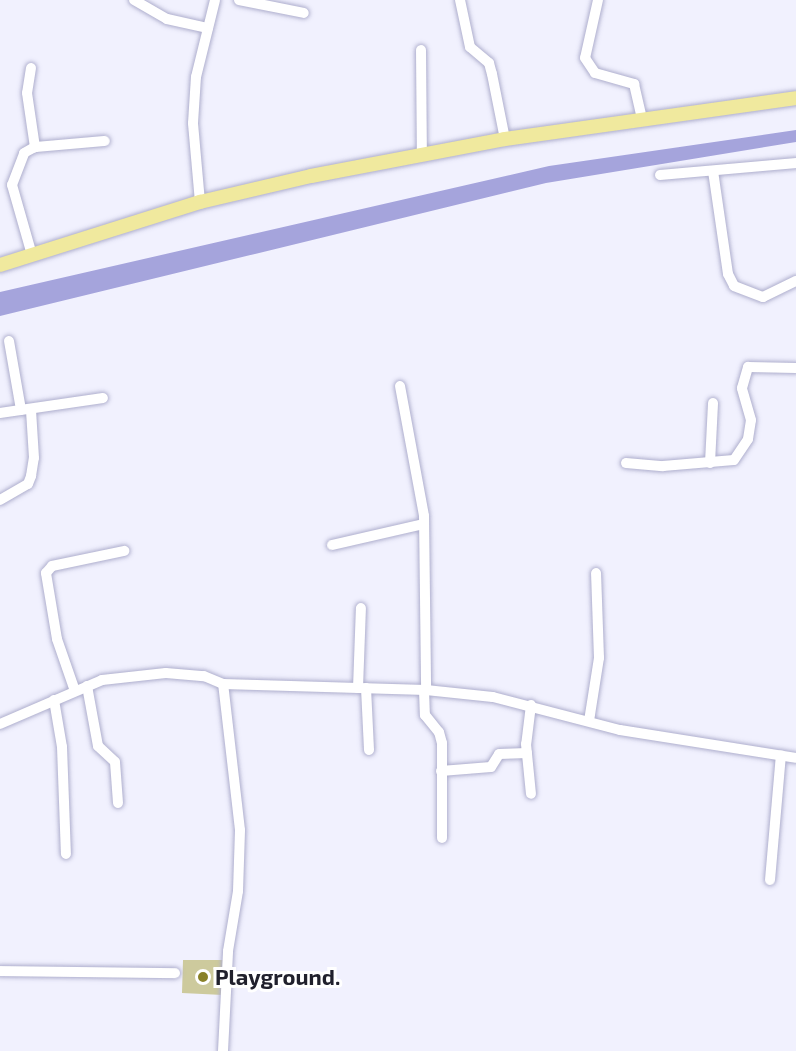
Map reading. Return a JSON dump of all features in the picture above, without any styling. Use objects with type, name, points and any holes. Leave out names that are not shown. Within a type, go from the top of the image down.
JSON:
[{"type":"main road","points":[[0,265],[200,202],[422,155],[505,140],[796,98]]},
{"type":"street","points":[[134,0],[167,19],[208,28]]},
{"type":"street","points":[[200,202],[194,123],[196,77],[215,0]]},
{"type":"street","points":[[239,0],[304,13]]},
{"type":"street","points":[[460,0],[470,47],[489,63],[505,140]]},
{"type":"street","points":[[598,0],[585,58],[595,73],[634,84],[642,120]]},
{"type":"street","points":[[421,50],[422,155]]},
{"type":"street","points":[[31,68],[27,93],[35,147]]},
{"type":"street","points":[[32,255],[12,186],[24,153],[35,147],[105,141]]},
{"type":"street","points":[[660,175],[796,163]]},
{"type":"street","points":[[713,171],[728,274],[734,286],[763,297],[796,281]]},
{"type":"street","points":[[0,500],[28,484],[34,458],[26,410],[9,341]]},
{"type":"street","points":[[626,463],[663,466],[734,460],[748,439],[751,420],[742,381],[748,367],[796,368]]},
{"type":"street","points":[[400,386],[424,524],[425,690],[427,720],[440,732],[442,838]]},
{"type":"street","points":[[0,413],[103,398]]},
{"type":"street","points":[[710,463],[713,404]]},
{"type":"street","points":[[332,545],[424,524]]},
{"type":"street","points":[[75,691],[57,639],[46,573],[52,566],[124,551]]},
{"type":"street","points":[[589,721],[599,657],[596,573]]},
{"type":"street","points":[[361,608],[362,688],[369,750]]},
{"type":"street","points":[[0,724],[102,680],[166,673],[204,676],[223,684],[425,690],[531,705],[660,737],[796,758]]},
{"type":"street","points":[[223,684],[240,830],[238,891],[228,951],[223,1051]]},
{"type":"street","points":[[87,686],[98,746],[115,762],[118,803]]},
{"type":"street","points":[[54,700],[62,747],[66,854]]},
{"type":"street","points":[[531,705],[527,753],[531,794]]},
{"type":"street","points":[[441,771],[491,767],[499,754],[527,753]]},
{"type":"street","points":[[770,880],[781,755]]},
{"type":"street","points":[[0,971],[175,973]]},
{"type":"shaded area","name":"Playground.","points":[[183,960],[224,960],[223,995],[182,993]]},
{"type":"water","points":[[796,130],[796,142],[546,183],[0,316],[0,292],[549,166]]},
{"type":"place","name":"Playground.","points":[[203,977]]}]
